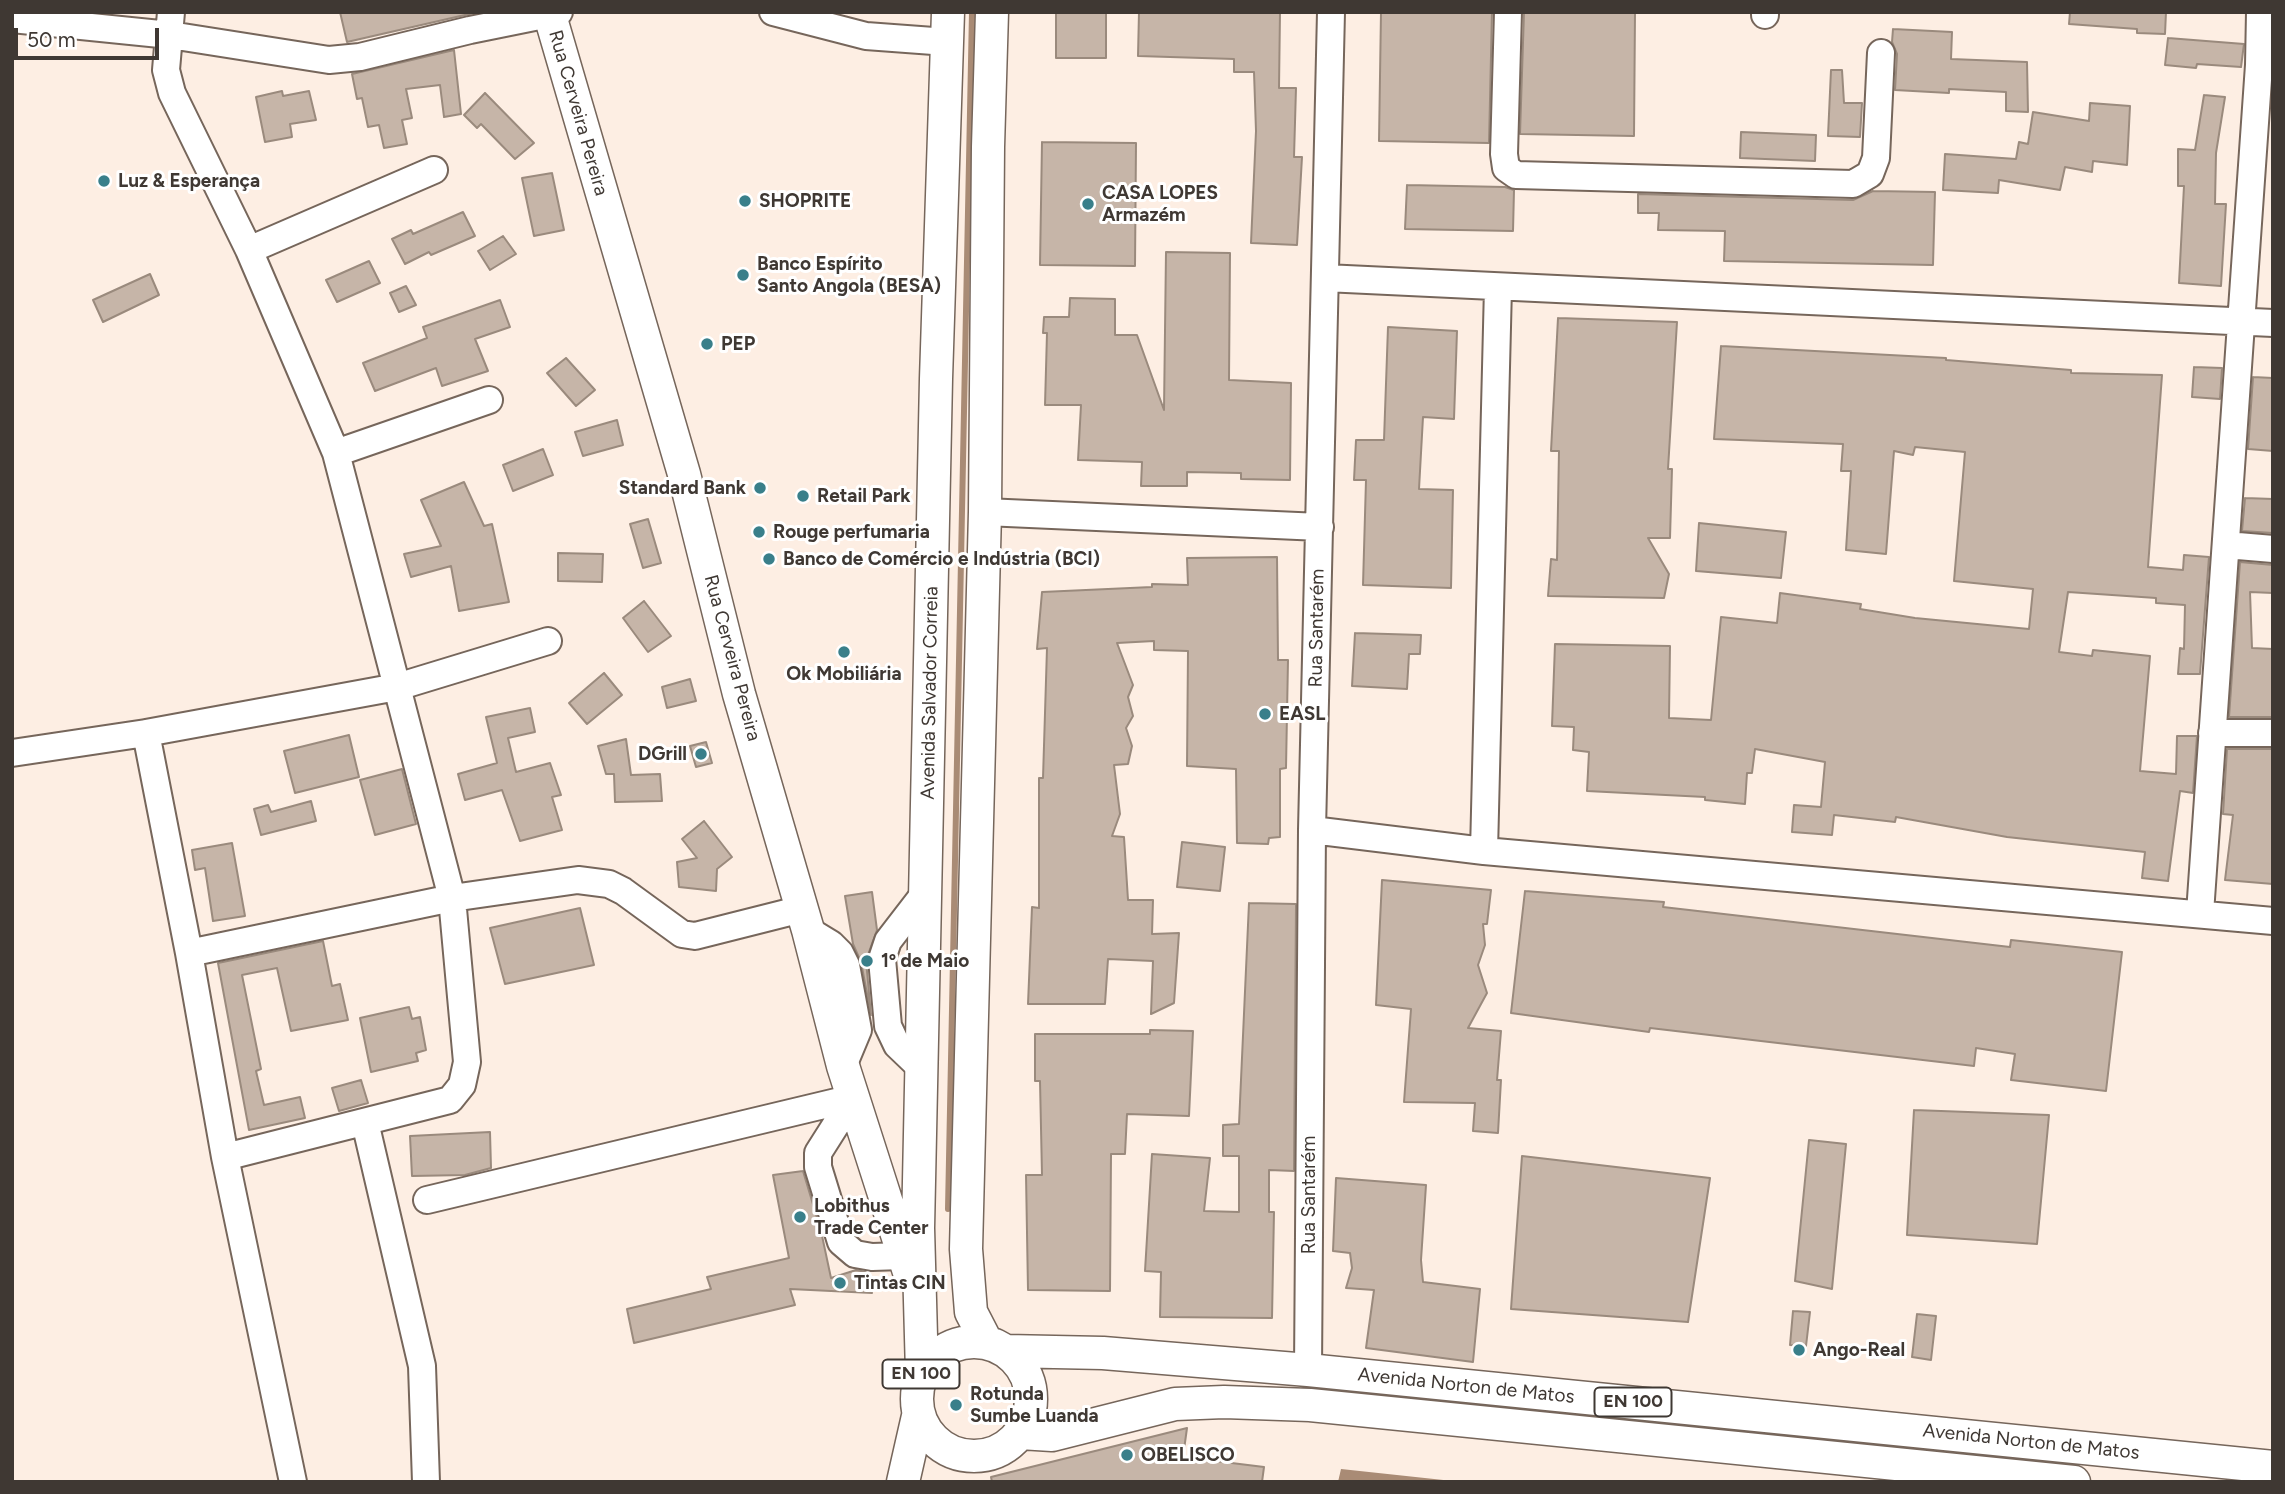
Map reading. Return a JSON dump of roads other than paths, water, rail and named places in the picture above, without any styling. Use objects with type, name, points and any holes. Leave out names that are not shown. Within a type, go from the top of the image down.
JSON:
[{"type":"main road","points":[[975,1482],[1014,1439],[1030,1413],[1031,1390],[1022,1368],[997,1347],[971,1312],[967,1249],[985,512],[988,147],[992,12]]},
{"type":"main road","name":"Rua Cerveira Pereira","points":[[552,13],[684,474],[739,694],[805,920],[843,1066],[919,1303]]},
{"type":"main road","name":"Avenida Salvador Correia","points":[[922,1373],[918,1228],[947,27]]},
{"type":"main road","name":"EN 100","points":[[997,1347],[965,1342],[944,1349],[935,1356],[922,1373],[916,1394],[918,1416],[922,1426],[936,1443],[966,1456],[988,1455],[1014,1439]]},
{"type":"main road","name":"Avenida Norton de Matos","points":[[997,1347],[1308,1370],[2273,1466]]},
{"type":"main road","name":"Avenida Norton de Matos","points":[[1014,1439],[1052,1435],[1175,1404],[1224,1402],[1310,1405],[2074,1482]]},
{"type":"main road","name":"EN 100","points":[[903,1482],[918,1416]]},
{"type":"street","points":[[773,12],[866,36],[947,27]]},
{"type":"street","name":"Rua Santarém","points":[[1308,1370],[1312,830],[1331,12]]},
{"type":"street","points":[[1508,12],[1504,154],[1506,169],[1516,175],[1853,184],[1870,174],[1875,158],[1881,53]]},
{"type":"street","points":[[2200,913],[2240,322],[2266,66],[2260,12]]},
{"type":"street","points":[[12,19],[170,24],[329,60],[370,55],[552,13]]},
{"type":"street","points":[[170,24],[166,70],[172,93],[249,250],[336,453],[452,898],[467,1062],[462,1085],[450,1100],[225,1157]]},
{"type":"street","points":[[249,250],[434,170]]},
{"type":"street","points":[[1325,278],[2273,323]]},
{"type":"street","points":[[1484,851],[1498,287]]},
{"type":"street","points":[[336,453],[489,400]]},
{"type":"street","points":[[985,512],[1320,527]]},
{"type":"street","points":[[2226,545],[2273,549]]},
{"type":"street","points":[[12,753],[146,733],[397,687],[548,641]]},
{"type":"street","points":[[146,733],[190,953],[225,1157],[293,1482]]},
{"type":"street","points":[[2212,733],[2273,733]]},
{"type":"street","points":[[1312,830],[1484,851],[2273,921]]},
{"type":"street","points":[[190,953],[452,898],[578,880],[609,884],[623,891],[682,934],[695,936],[805,920]]},
{"type":"street","points":[[921,1068],[897,1045],[888,1026],[882,959],[888,941],[925,893]]},
{"type":"street","points":[[427,1200],[855,1103]]},
{"type":"street","points":[[855,1103],[837,1123],[818,1153],[818,1167],[841,1242],[855,1254],[872,1257],[903,1256]]},
{"type":"street","points":[[365,1122],[422,1366],[426,1482]]},
{"type":"waterway","points":[[948,1209],[972,12]]},
{"type":"place","name":"Luz & Esperança","points":[[104,181]]},
{"type":"place","name":"SHOPRITE","points":[[745,201]]},
{"type":"place","name":"CASA LOPES Armazém","points":[[1088,204]]},
{"type":"place","name":"Banco Espírito Santo Angola (BESA)","points":[[743,275]]},
{"type":"place","name":"PEP","points":[[707,344]]},
{"type":"place","name":"Standard Bank","points":[[760,488]]},
{"type":"place","name":"Retail Park","points":[[803,496]]},
{"type":"place","name":"Rouge perfumaria","points":[[759,532]]},
{"type":"place","name":"Banco de Comércio e Indústria (BCI)","points":[[769,559]]},
{"type":"place","name":"Ok Mobiliária","points":[[844,652]]},
{"type":"place","name":"EASL","points":[[1265,714]]},
{"type":"place","name":"DGrill","points":[[701,754]]},
{"type":"place","name":"1º de Maio","points":[[867,961]]},
{"type":"place","name":"Lobithus Trade Center","points":[[800,1217]]},
{"type":"place","name":"Tintas CIN","points":[[840,1283]]},
{"type":"place","name":"Ango-Real","points":[[1799,1350]]},
{"type":"place","name":"Rotunda Sumbe Luanda","points":[[956,1405]]},
{"type":"place","name":"OBELISCO","points":[[1127,1455]]}]
